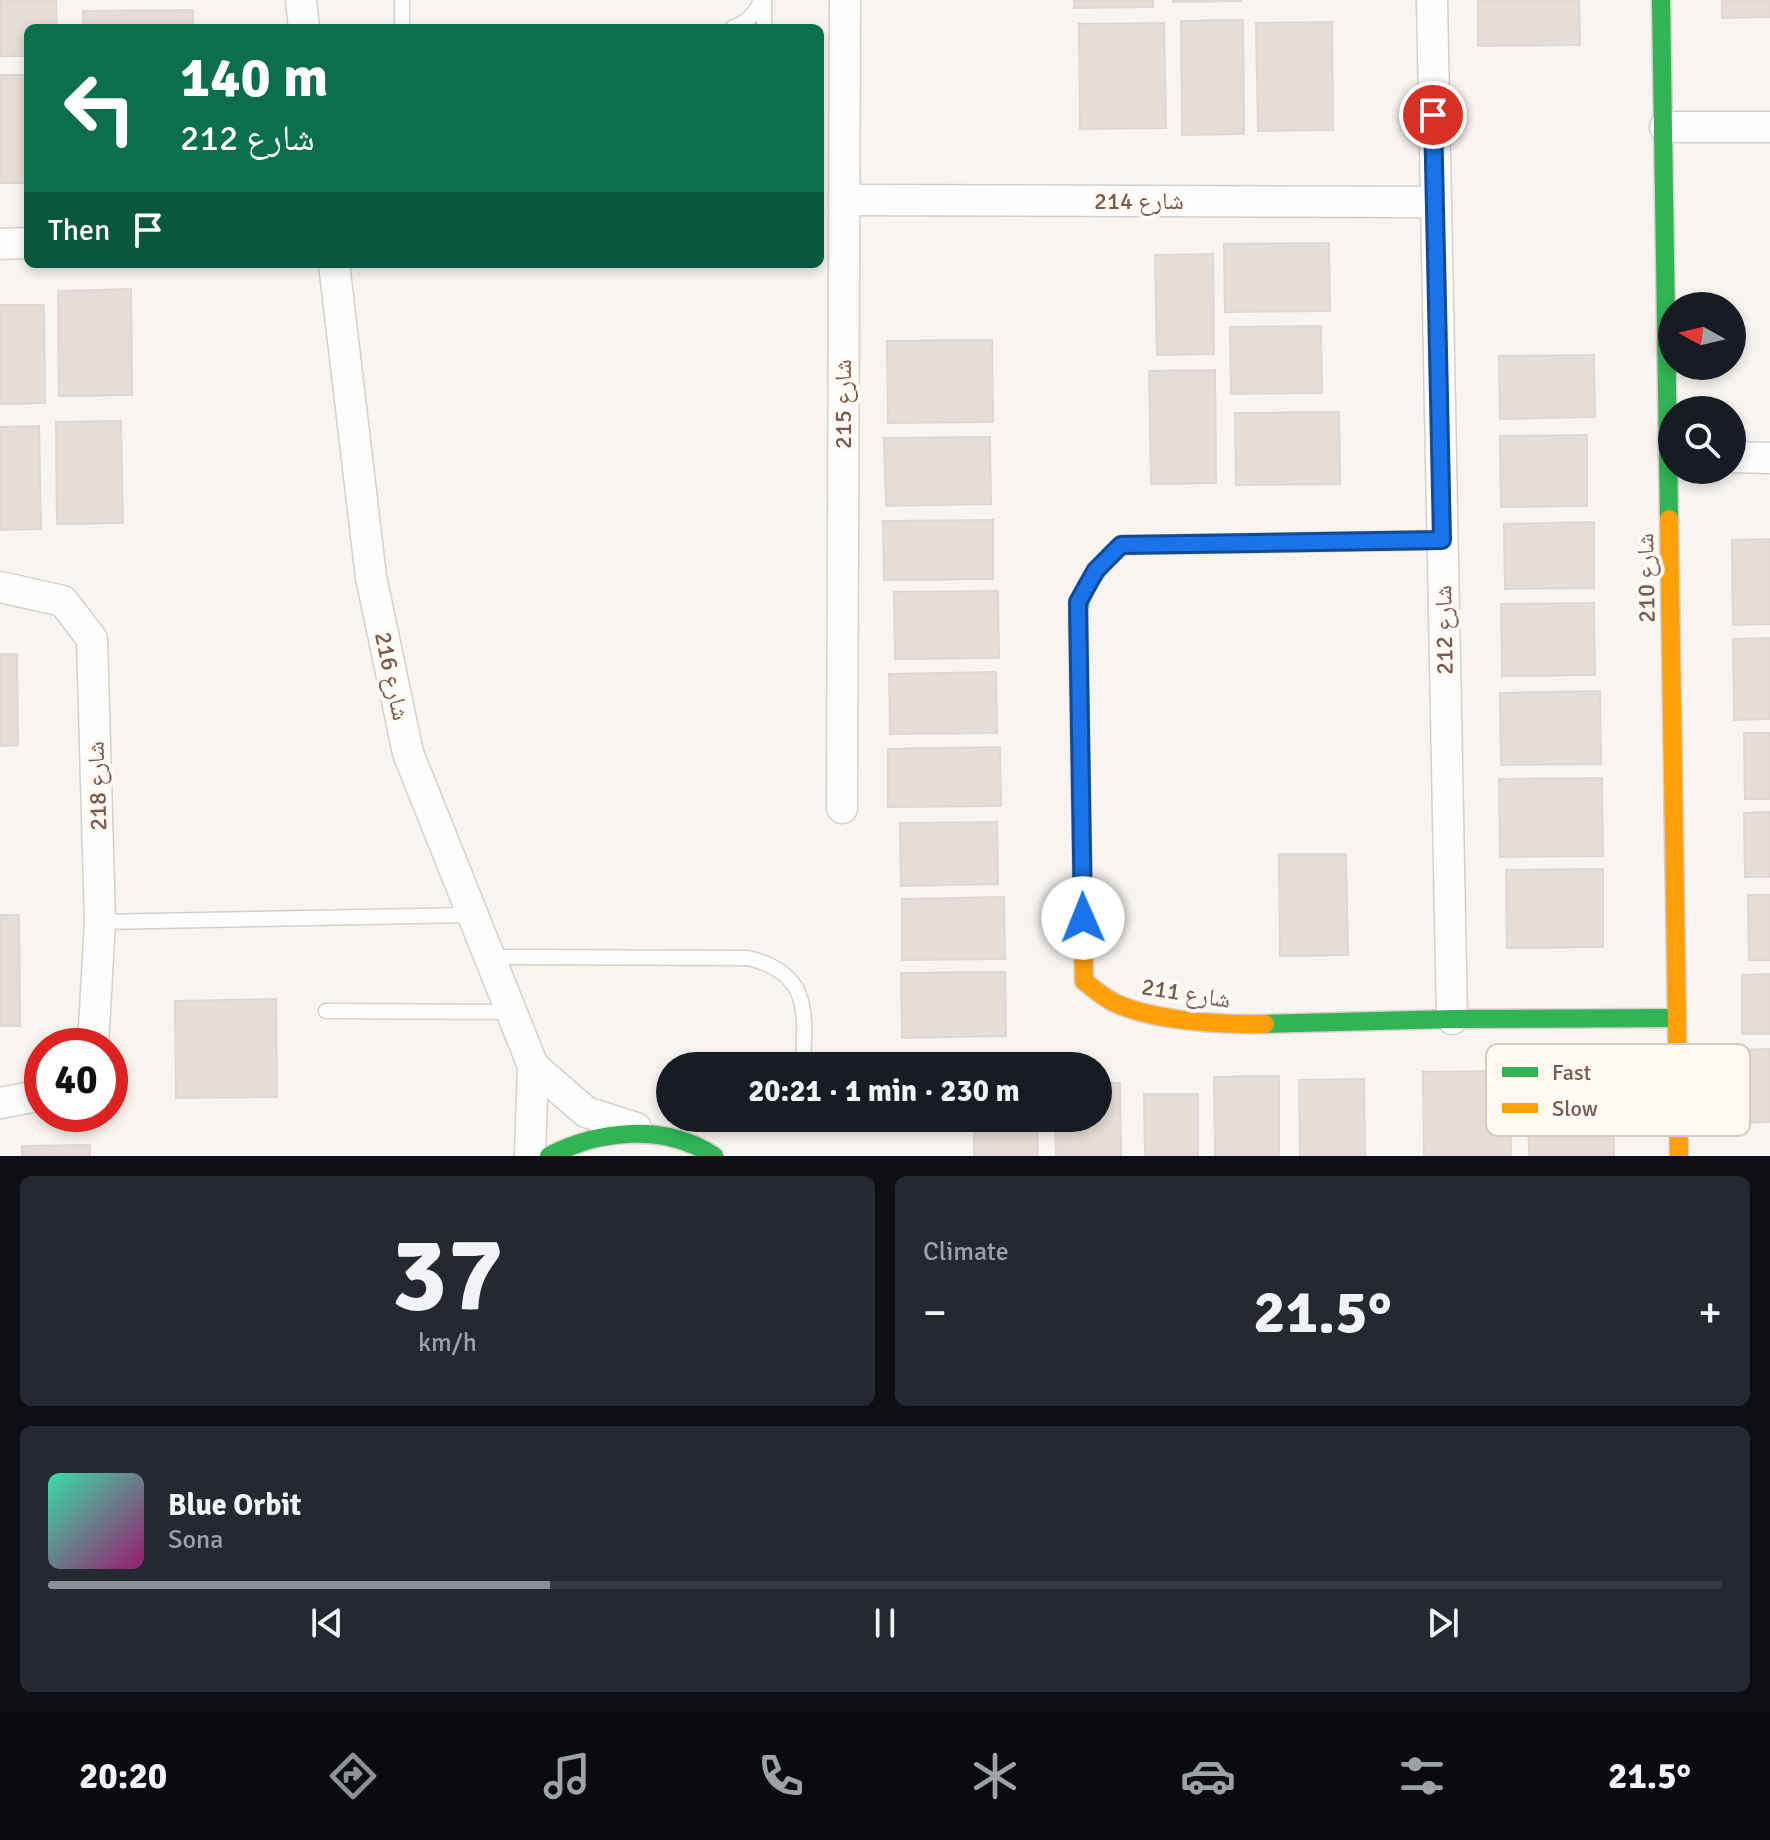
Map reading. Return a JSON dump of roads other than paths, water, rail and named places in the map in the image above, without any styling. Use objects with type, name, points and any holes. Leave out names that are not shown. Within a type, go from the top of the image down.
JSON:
[{"type":"street","points":[[301,0],[304,24]]},
{"type":"street","name":"شارع 215","points":[[842,808],[844,0]]},
{"type":"street","name":"شارع 212","points":[[1432,0],[1452,1019]]},
{"type":"street","name":"شارع 210","points":[[1661,0],[1669,396]]},
{"type":"street","points":[[1665,127],[1770,127]]},
{"type":"street","name":"شارع 214","points":[[844,200],[1434,202]]},
{"type":"street","points":[[0,244],[24,243]]},
{"type":"street","name":"شارع 216","points":[[334,268],[371,577],[408,753],[533,1066],[530,1156]]},
{"type":"street","points":[[1746,457],[1770,458]]},
{"type":"street","name":"شارع 210","points":[[1670,484],[1677,1044]]},
{"type":"street","name":"شارع 211","points":[[1442,540],[1121,545],[1096,570],[1078,602],[1084,981],[1111,1002],[1142,1014],[1238,1025],[1452,1019],[1676,1018]]},
{"type":"street","name":"شارع 218","points":[[0,587],[63,601],[92,639],[100,922],[94,1028]]},
{"type":"street","name":"شارع 216","points":[[533,1066],[586,1112],[657,1135]]},
{"type":"street","points":[[0,1103],[24,1098]]},
{"type":"street","points":[[549,1156],[568,1145],[612,1134],[657,1135],[714,1156]]},
{"type":"street","name":"شارع 210","points":[[1679,1136],[1679,1156]]},
{"type":"lane","points":[[402,0],[402,24]]},
{"type":"lane","points":[[744,24],[763,0]]},
{"type":"lane","points":[[763,0],[764,24]]},
{"type":"lane","points":[[100,922],[471,915]]},
{"type":"lane","points":[[488,957],[748,958],[770,963],[788,976],[801,995],[805,1018],[804,1052]]},
{"type":"lane","points":[[326,1011],[510,1012]]}]
